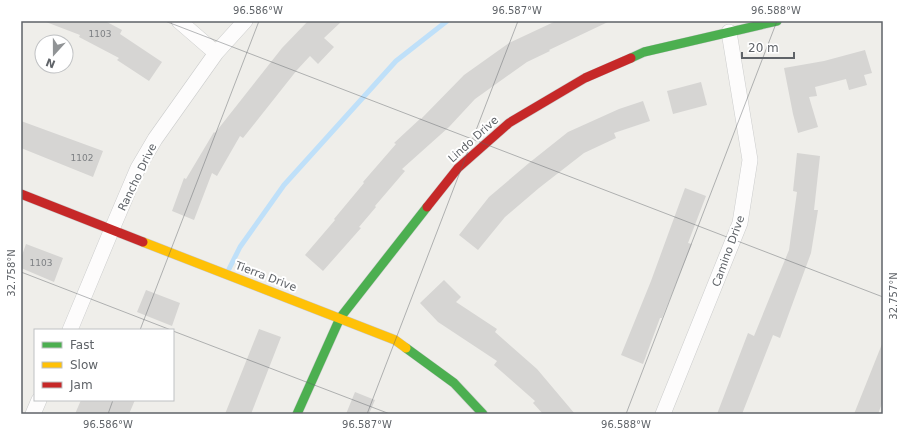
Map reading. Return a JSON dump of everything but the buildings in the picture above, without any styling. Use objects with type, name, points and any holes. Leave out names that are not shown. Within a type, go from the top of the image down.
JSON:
[{"type":"street","points":[[179,21],[216,53]]},
{"type":"street","name":"Rancho Drive","points":[[70,329],[138,168],[155,139],[216,53],[245,21]]},
{"type":"street","name":"Lindo Drive","points":[[297,414],[340,318],[458,168],[509,122],[585,78],[644,52],[777,21]]},
{"type":"street","name":"Camino Drive","points":[[663,414],[740,223],[750,160],[729,32]]},
{"type":"street","name":"Tierra Drive","points":[[21,194],[395,340],[454,383],[483,414]]},
{"type":"street","points":[[32,414],[38,401]]},
{"type":"waterway","points":[[229,269],[240,247],[284,185],[396,61],[447,21]]},
{"type":"traffic: fast","points":[[631,58],[644,52],[777,21]]},
{"type":"traffic: fast","points":[[297,414],[340,318],[427,207]]},
{"type":"traffic: fast","points":[[406,348],[454,383],[483,414]]},
{"type":"traffic: slow","points":[[143,242],[395,340],[406,348]]},
{"type":"traffic: jam","points":[[427,207],[458,168],[509,123],[585,78],[631,58]]},
{"type":"traffic: jam","points":[[21,194],[143,242]]}]
